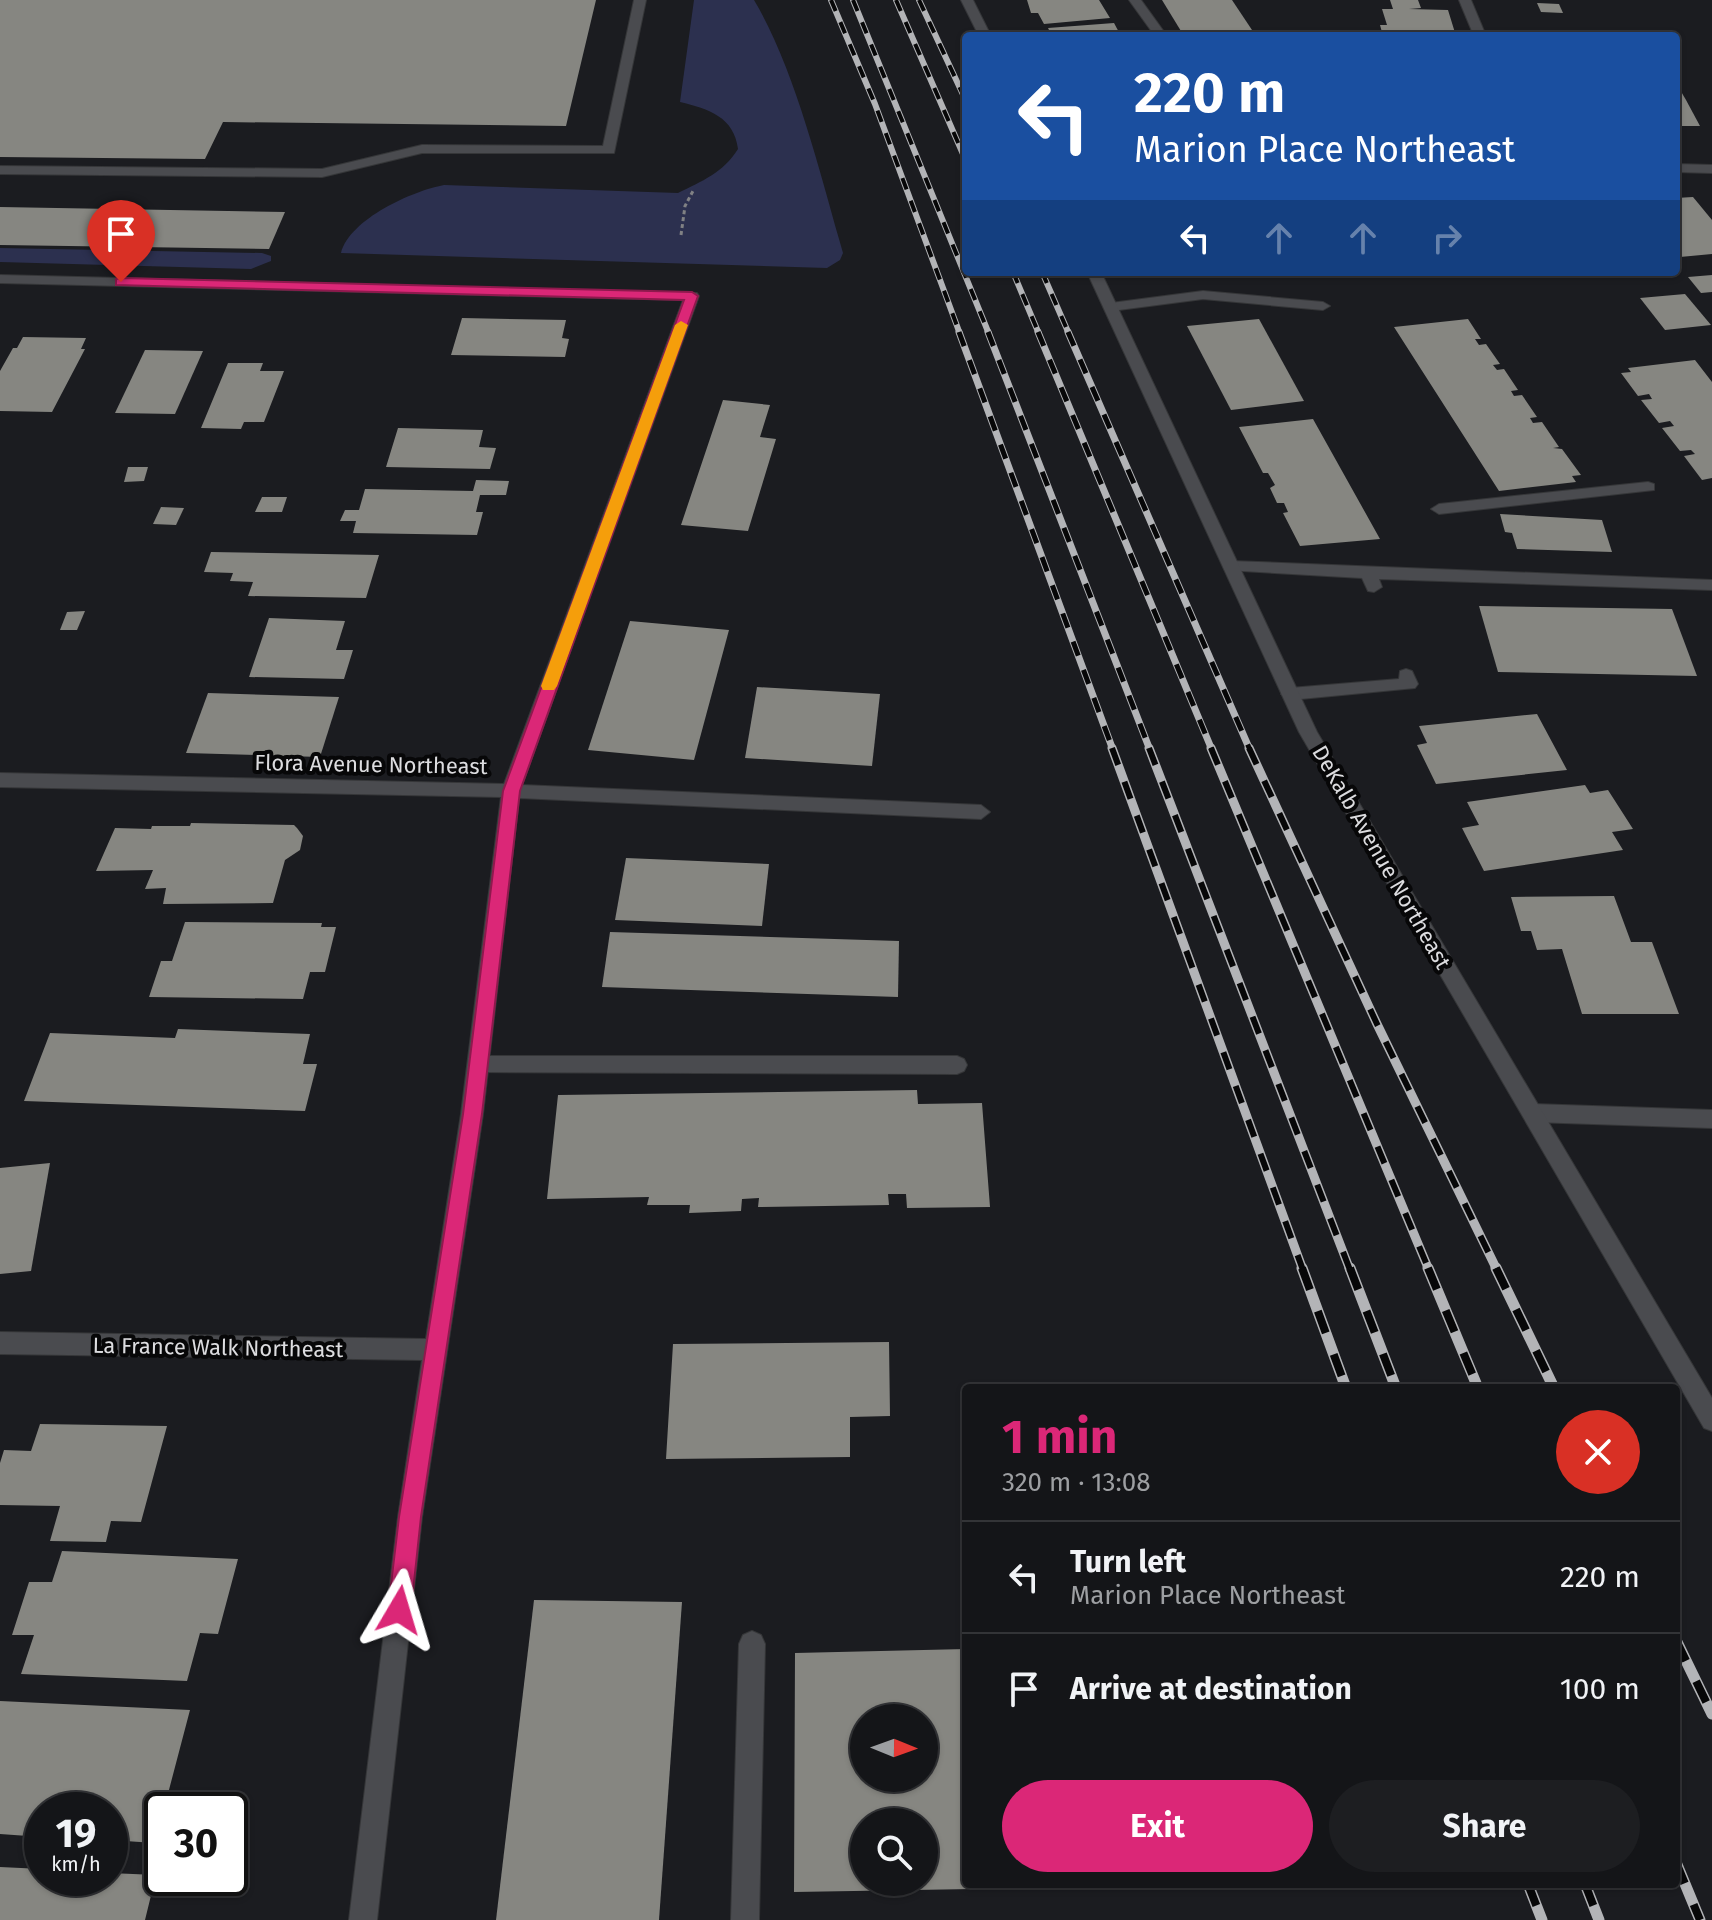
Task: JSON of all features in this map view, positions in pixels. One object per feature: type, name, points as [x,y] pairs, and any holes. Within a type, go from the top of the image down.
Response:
[{"type":"street","points":[[0,170],[322,173],[422,149],[609,150],[640,0]]},
{"type":"street","points":[[967,0],[983,32]]},
{"type":"street","points":[[1135,0],[1158,32]]},
{"type":"street","points":[[1465,0],[1478,32]]},
{"type":"street","points":[[1680,168],[1712,169]]},
{"type":"street","name":"DeKalb Avenue Northeast","points":[[1096,276],[1290,694],[1351,808],[1712,1420]]},
{"type":"street","points":[[0,279],[692,296],[511,791],[478,1064],[410,1517],[363,1920]]},
{"type":"street","points":[[1111,307],[1203,295],[1323,306]]},
{"type":"street","points":[[1439,509],[1648,487]]},
{"type":"street","points":[[1231,566],[1371,580],[1712,585]]},
{"type":"street","points":[[1290,694],[1409,684],[1406,675]]},
{"type":"street","name":"Flora Avenue Northeast","points":[[0,780],[511,791],[981,812]]},
{"type":"street","points":[[478,1064],[957,1065]]},
{"type":"street","points":[[1533,1113],[1712,1119]]},
{"type":"street","name":"La France Walk Northeast","points":[[0,1343],[436,1350]]},
{"type":"street","points":[[745,1920],[752,1644]]},
{"type":"path","points":[[681,235],[685,206],[693,191]]},
{"type":"shaded area","points":[[694,0],[754,0],[781,54],[803,116],[843,253],[840,260],[827,268],[341,253],[356,229],[384,208],[416,193],[444,185],[678,193],[719,170],[738,149],[731,129],[718,116],[680,102]]},
{"type":"shaded area","points":[[0,248],[262,253],[271,256],[271,261],[251,269],[0,262]]},
{"type":"building","points":[[0,0],[596,0],[566,126],[223,122],[205,159],[0,157]]},
{"type":"building","points":[[1027,0],[1099,0],[1110,18],[1044,24],[1038,13],[1031,13]]},
{"type":"building","points":[[1162,0],[1232,0],[1253,32],[1182,32]]},
{"type":"building","points":[[1390,0],[1418,0],[1421,8],[1409,9],[1448,10],[1455,32],[1382,32],[1380,25],[1387,25],[1382,9],[1393,9]]},
{"type":"building","points":[[1537,3],[1559,4],[1563,13],[1541,12]]},
{"type":"building","points":[[1114,23],[1119,32],[1050,32],[1048,28]]},
{"type":"building","points":[[1680,90],[1686,100],[1700,126],[1680,126]]},
{"type":"building","points":[[1693,197],[1712,220],[1712,254],[1680,257],[1680,198]]},
{"type":"building","points":[[0,207],[285,212],[269,249],[0,245]]},
{"type":"building","points":[[1712,275],[1712,292],[1701,293],[1688,277]]},
{"type":"building","points":[[1685,294],[1711,325],[1665,330],[1640,298]]},
{"type":"building","points":[[462,318],[566,320],[562,338],[569,339],[565,357],[451,355]]},
{"type":"building","points":[[1259,319],[1304,401],[1231,410],[1187,326]]},
{"type":"building","points":[[1468,319],[1481,339],[1475,339],[1479,345],[1486,344],[1500,364],[1493,365],[1497,370],[1504,369],[1518,390],[1511,391],[1514,396],[1522,395],[1537,417],[1530,418],[1533,423],[1542,422],[1559,447],[1553,448],[1562,449],[1581,475],[1572,476],[1576,482],[1499,491],[1394,327]]},
{"type":"building","points":[[23,337],[86,338],[81,349],[85,349],[52,412],[0,411],[0,371]]},
{"type":"building","points":[[145,350],[203,351],[175,414],[115,413]]},
{"type":"building","points":[[1695,360],[1712,382],[1712,478],[1702,480],[1684,456],[1695,454],[1691,450],[1680,451],[1662,428],[1674,426],[1670,421],[1659,423],[1641,400],[1652,399],[1649,394],[1638,396],[1621,373],[1631,372],[1628,368]]},
{"type":"building","points":[[228,363],[263,363],[260,371],[284,371],[264,422],[244,422],[241,429],[201,428]]},
{"type":"building","points":[[723,400],[770,405],[760,437],[776,439],[748,531],[681,525]]},
{"type":"building","points":[[1313,419],[1380,539],[1300,546],[1283,513],[1288,512],[1284,503],[1277,503],[1270,488],[1275,485],[1268,473],[1263,473],[1239,427]]},
{"type":"building","points":[[398,428],[483,430],[479,447],[496,448],[490,469],[386,467]]},
{"type":"building","points":[[128,467],[148,467],[144,481],[124,482]]},
{"type":"building","points":[[476,480],[509,481],[506,495],[480,495],[476,512],[483,512],[477,535],[353,533],[356,521],[340,521],[345,510],[359,510],[365,489],[473,491]]},
{"type":"building","points":[[262,497],[287,497],[282,512],[255,512]]},
{"type":"building","points":[[161,507],[184,508],[176,525],[153,524]]},
{"type":"building","points":[[1500,514],[1602,520],[1612,552],[1517,549],[1512,533],[1505,532]]},
{"type":"building","points":[[211,552],[379,555],[366,598],[248,596],[253,582],[230,581],[233,573],[204,572]]},
{"type":"building","points":[[1479,606],[1672,609],[1697,676],[1498,672]]},
{"type":"building","points":[[85,611],[77,630],[60,630],[67,612]]},
{"type":"building","points":[[269,618],[345,621],[336,650],[353,650],[344,679],[249,677]]},
{"type":"building","points":[[630,621],[729,630],[694,760],[588,750]]},
{"type":"building","points":[[757,687],[880,694],[872,766],[745,758]]},
{"type":"building","points":[[208,693],[339,697],[320,757],[186,753]]},
{"type":"building","points":[[1537,714],[1567,770],[1436,784],[1417,745],[1427,743],[1419,726]]},
{"type":"building","points":[[1585,785],[1590,793],[1608,790],[1633,829],[1612,832],[1623,850],[1484,871],[1462,828],[1479,825],[1467,802]]},
{"type":"building","points":[[191,823],[294,825],[303,836],[300,850],[285,860],[273,903],[163,904],[166,888],[145,889],[153,870],[96,871],[115,828],[151,829],[152,826],[190,826]]},
{"type":"building","points":[[626,858],[769,864],[762,926],[615,920]]},
{"type":"building","points":[[1614,896],[1631,942],[1652,942],[1679,1014],[1582,1014],[1562,949],[1537,950],[1531,931],[1521,931],[1511,897]]},
{"type":"building","points":[[185,922],[322,923],[321,927],[336,927],[325,972],[310,972],[303,999],[149,997],[161,961],[172,961]]},
{"type":"building","points":[[610,932],[899,941],[898,997],[602,987]]},
{"type":"building","points":[[178,1029],[310,1034],[303,1064],[317,1064],[305,1111],[24,1101],[50,1033],[175,1038]]},
{"type":"building","points":[[917,1090],[918,1104],[982,1103],[990,1207],[907,1208],[906,1194],[888,1194],[889,1205],[758,1207],[759,1198],[742,1199],[741,1211],[689,1213],[690,1205],[647,1205],[649,1197],[547,1199],[558,1095]]},
{"type":"building","points":[[50,1163],[31,1271],[0,1274],[0,1168]]},
{"type":"building","points":[[889,1342],[890,1416],[850,1417],[850,1457],[666,1459],[673,1344]]},
{"type":"building","points":[[40,1424],[167,1426],[141,1522],[111,1521],[106,1542],[50,1541],[60,1506],[0,1505],[0,1463],[4,1450],[31,1451]]},
{"type":"building","points":[[62,1551],[238,1559],[218,1634],[200,1633],[187,1681],[21,1674],[34,1635],[12,1635],[29,1582],[52,1582]]},
{"type":"building","points":[[534,1600],[682,1602],[659,1920],[496,1920]]},
{"type":"building","points":[[962,1649],[962,1888],[1029,1888],[938,1890],[938,1808],[850,1808],[850,1891],[794,1892],[795,1653]]},
{"type":"building","points":[[0,1701],[190,1710],[168,1792],[144,1792],[144,1842],[128,1841],[128,1792],[24,1792],[24,1836],[0,1834]]},
{"type":"building","points":[[0,1867],[24,1868],[24,1896],[128,1896],[128,1874],[144,1874],[144,1896],[151,1896],[145,1920],[0,1920]]},
{"type":"railway","points":[[831,0],[875,104],[960,334]]},
{"type":"railway","points":[[853,0],[962,268]]},
{"type":"railway","points":[[896,0],[962,152]]},
{"type":"railway","points":[[919,0],[962,92]]},
{"type":"railway","points":[[965,276],[989,334]]},
{"type":"railway","points":[[1015,276],[1039,334]]},
{"type":"railway","points":[[1044,276],[1069,334]]},
{"type":"railway","points":[[959,332],[1113,750]]},
{"type":"railway","points":[[988,332],[1150,750]]},
{"type":"railway","points":[[1038,332],[1212,750]]},
{"type":"railway","points":[[1068,332],[1250,750]]},
{"type":"railway","points":[[1112,748],[1303,1270]]},
{"type":"railway","points":[[1149,748],[1350,1270]]},
{"type":"railway","points":[[1211,748],[1429,1270]]},
{"type":"railway","points":[[1249,748],[1377,1024],[1497,1270]]},
{"type":"railway","points":[[1302,1268],[1345,1384]]},
{"type":"railway","points":[[1350,1268],[1394,1384]]},
{"type":"railway","points":[[1428,1268],[1476,1384]]},
{"type":"railway","points":[[1496,1268],[1552,1384]]},
{"type":"railway","points":[[1680,1648],[1712,1714]]},
{"type":"railway","points":[[1680,1872],[1700,1920]]},
{"type":"railway","points":[[1530,1888],[1542,1920]]},
{"type":"railway","points":[[1587,1888],[1599,1920]]},
{"type":"slow traffic","points":[[549,686],[681,325]]},
{"type":"route","points":[[121,282],[692,296],[511,791],[472,1114],[410,1517],[399,1610]]}]
